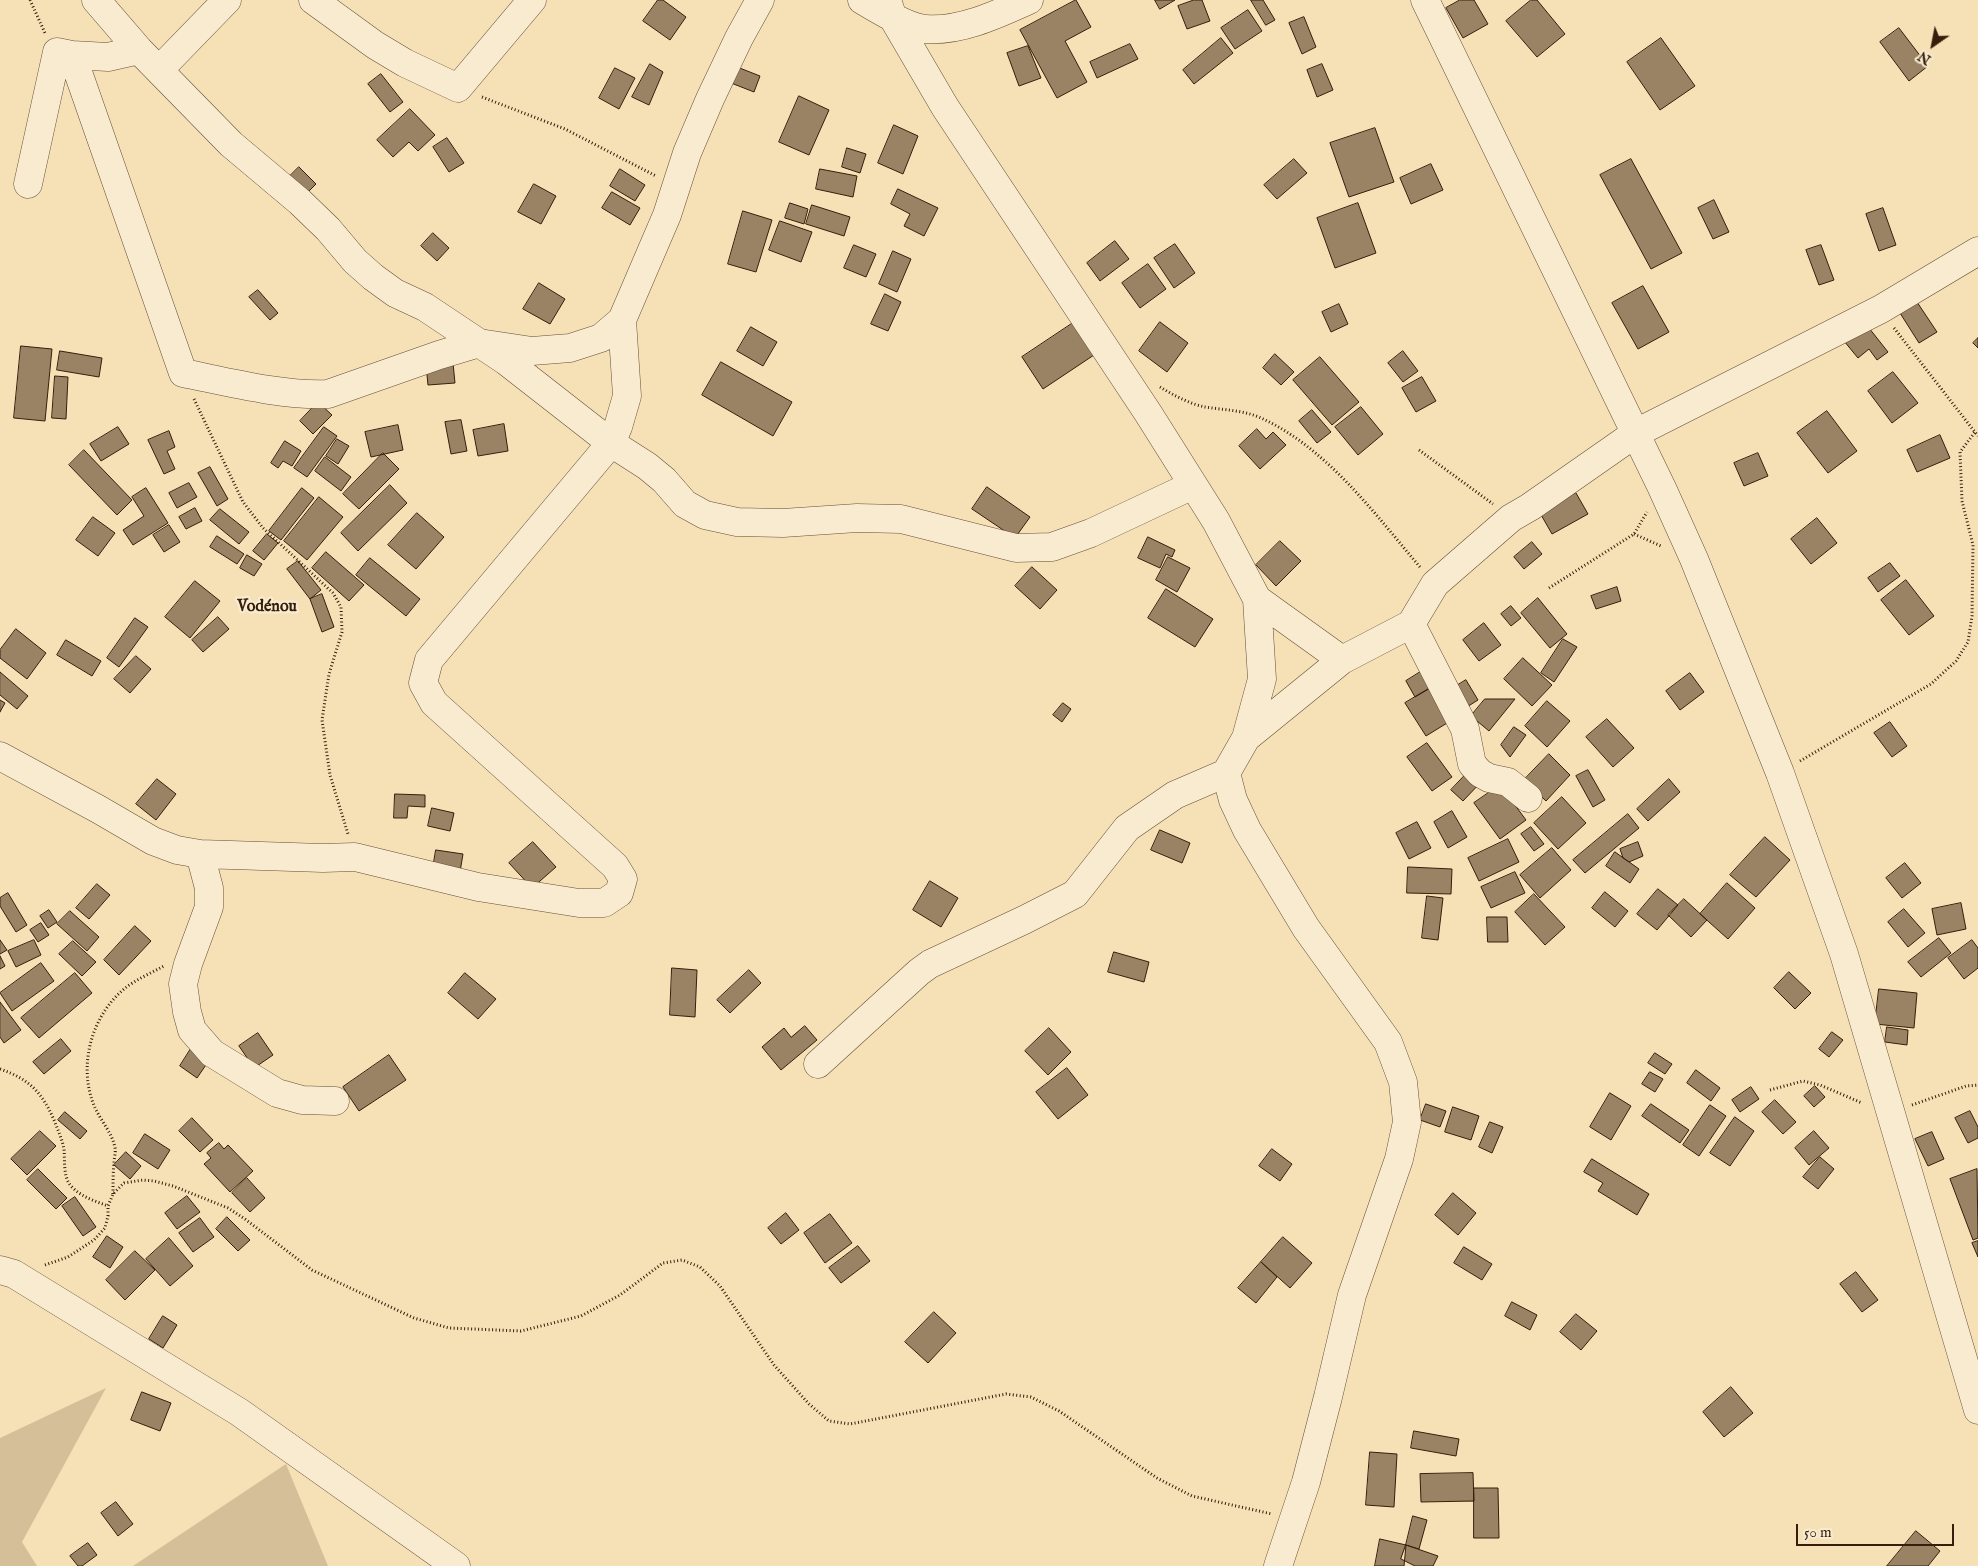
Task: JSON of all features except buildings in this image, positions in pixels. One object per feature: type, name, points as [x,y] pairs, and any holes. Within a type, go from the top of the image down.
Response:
[{"type":"street","points":[[96,0],[139,50],[231,144],[300,202],[328,229],[355,261],[373,277],[506,361],[611,443],[647,466],[664,480],[685,504],[705,515],[737,522],[765,523],[857,518],[901,519],[1016,548],[1052,547],[1091,533],[1194,485]]},
{"type":"street","points":[[159,70],[227,0]]},
{"type":"street","points":[[313,0],[374,45],[458,88],[532,0]]},
{"type":"street","points":[[64,54],[183,373],[256,387],[312,395],[328,394],[479,343],[532,351],[570,348],[601,338],[622,320],[667,215],[687,153],[710,99],[739,38],[760,0]]},
{"type":"street","points":[[862,0],[890,9],[924,29],[948,28],[972,22],[1029,0]]},
{"type":"street","points":[[1425,0],[1662,488],[1694,558],[1780,772],[1844,954],[1978,1410]]},
{"type":"street","points":[[818,1064],[930,964],[1075,894],[1127,828],[1175,795],[1226,773],[1246,738],[1262,680],[1257,599],[1216,521],[1148,413],[954,121],[890,9]]},
{"type":"street","points":[[64,54],[108,57],[139,50]]},
{"type":"street","points":[[28,184],[64,54]]},
{"type":"street","points":[[1246,738],[1342,660],[1411,624],[1435,584],[1511,518],[1530,507],[1636,433],[1881,310],[1978,251]]},
{"type":"street","points":[[0,756],[98,809],[153,842],[177,850],[200,854],[323,858],[355,857],[478,887],[578,903],[604,903],[619,892],[623,879],[615,866],[434,703],[423,683],[429,660],[611,443],[627,396],[622,320]]},
{"type":"street","points":[[1257,599],[1342,660]]},
{"type":"street","points":[[1411,624],[1464,729],[1472,764],[1480,773],[1489,778],[1508,782],[1528,798]]},
{"type":"street","points":[[1226,773],[1233,800],[1252,838],[1306,928],[1388,1042],[1402,1082],[1407,1122],[1399,1159],[1352,1295],[1328,1397],[1294,1519],[1278,1566]]},
{"type":"street","points":[[200,854],[209,888],[209,907],[188,964],[183,984],[192,1030],[212,1053],[277,1093],[302,1100],[335,1101]]},
{"type":"street","points":[[7,1272],[239,1412],[456,1566]]},
{"type":"path","points":[[30,0],[50,45],[64,54]]},
{"type":"path","points":[[458,88],[565,129],[676,186]]},
{"type":"path","points":[[1780,772],[1931,684],[1956,661],[1968,642],[1972,616],[1973,545],[1962,501],[1960,452],[1977,434],[1913,354],[1881,310]]},
{"type":"path","points":[[183,373],[243,502],[263,528],[333,593],[341,606],[342,632],[329,674],[322,720],[330,775],[355,857]]},
{"type":"path","points":[[1155,383],[1171,394],[1203,406],[1246,412],[1262,418],[1308,446],[1368,505],[1435,584]]},
{"type":"path","points":[[1419,450],[1511,518]]},
{"type":"path","points":[[1549,588],[1634,534],[1662,488]]},
{"type":"path","points":[[7,1272],[68,1258],[94,1240],[105,1228],[108,1206],[113,1194],[116,1149],[98,1116],[89,1090],[88,1059],[94,1030],[105,1008],[125,988],[194,948]]},
{"type":"path","points":[[0,1070],[26,1080],[39,1093],[48,1106],[64,1148],[66,1173],[70,1185],[80,1194],[108,1206]]},
{"type":"path","points":[[1770,1090],[1803,1081],[1890,1114],[1966,1086],[1978,1085]]},
{"type":"path","points":[[113,1194],[124,1183],[142,1180],[173,1186],[208,1199],[228,1208],[245,1219],[312,1270],[414,1318],[449,1328],[521,1331],[580,1316],[620,1295],[663,1263],[682,1260],[700,1267],[720,1286],[774,1365],[809,1404],[829,1421],[850,1424],[1006,1394],[1031,1397],[1058,1411],[1157,1478],[1192,1496],[1294,1519]]},
{"type":"shaded area","points":[[106,1388],[22,1542],[37,1566],[0,1566],[0,1438]]},
{"type":"shaded area","points":[[286,1464],[328,1566],[133,1566]]},
{"type":"district","name":"Vodénou","points":[[267,608]]}]
